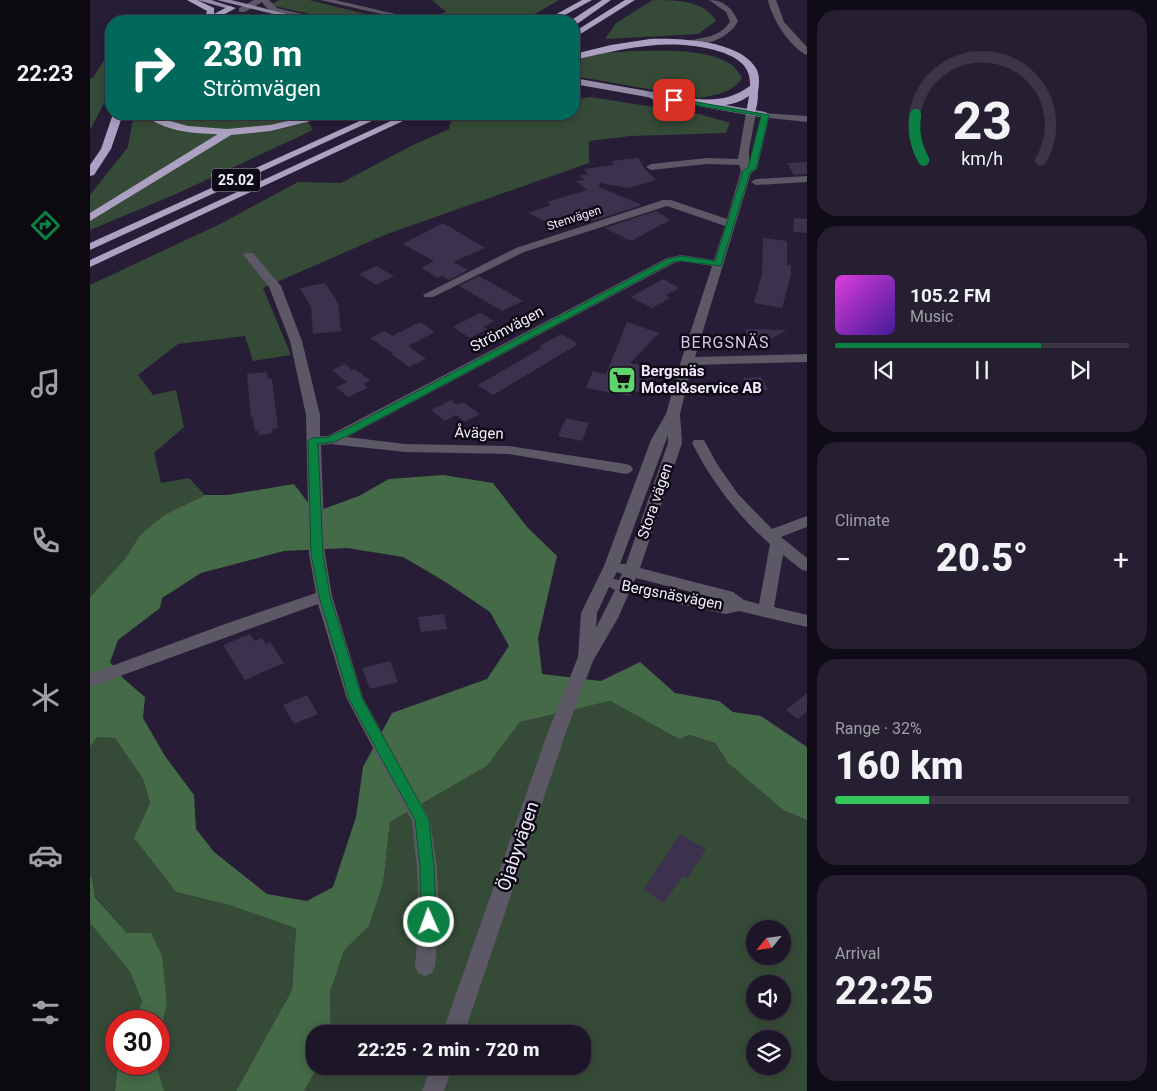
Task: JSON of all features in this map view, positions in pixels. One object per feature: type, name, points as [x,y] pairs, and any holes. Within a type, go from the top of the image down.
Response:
[{"type":"highway","points":[[191,0],[211,10],[209,15]]},
{"type":"highway","points":[[559,15],[588,0]]},
{"type":"highway","points":[[580,18],[607,0]]},
{"type":"highway","points":[[580,32],[631,0]]},
{"type":"highway","points":[[219,15],[241,6]]},
{"type":"highway","points":[[230,15],[241,6]]},
{"type":"highway","points":[[580,56],[632,44],[653,42],[689,43],[721,50],[742,59],[754,71],[755,80],[751,115]]},
{"type":"highway","points":[[654,97],[721,103],[743,97],[753,88]]},
{"type":"highway","points":[[90,173],[106,149],[116,120]]},
{"type":"highway","points":[[160,120],[186,129],[230,131],[287,124],[303,120]]},
{"type":"highway","name":"25.02","points":[[90,247],[369,120]]},
{"type":"highway","name":"25.02","points":[[90,265],[400,120]]},
{"type":"highway","points":[[90,218],[230,131]]},
{"type":"main road","points":[[201,0],[282,15]]},
{"type":"main road","points":[[221,0],[269,15]]},
{"type":"main road","points":[[580,82],[751,115]]},
{"type":"main road","points":[[580,86],[765,117]]},
{"type":"street","points":[[241,6],[260,0]]},
{"type":"street","points":[[265,0],[266,5],[271,9],[295,15]]},
{"type":"street","points":[[324,0],[394,15]]},
{"type":"street","points":[[689,43],[719,36],[732,26],[734,21],[729,11],[712,0]]},
{"type":"street","points":[[772,0],[774,13],[787,32],[807,52]]},
{"type":"street","name":"Stora vägen","points":[[604,581],[612,566],[658,440],[673,414],[687,360],[732,224],[745,167],[747,129],[751,115]]},
{"type":"street","points":[[765,117],[807,119]]},
{"type":"street","points":[[765,117],[807,123]]},
{"type":"street","name":"Stora vägen","points":[[745,167],[752,169],[765,117]]},
{"type":"street","points":[[651,167],[707,161],[745,167]]},
{"type":"street","points":[[756,182],[807,179]]},
{"type":"street","name":"Stenvägen","points":[[429,295],[520,250],[666,202],[732,224]]},
{"type":"street","points":[[249,255],[275,286],[296,341],[313,415],[317,554],[324,596],[355,699],[422,820],[427,867],[429,922],[425,966]]},
{"type":"street","name":"Strömvägen","points":[[313,441],[330,440],[671,260],[681,258],[718,264]]},
{"type":"street","points":[[687,360],[807,358]]},
{"type":"street","name":"Stora vägen","points":[[624,587],[675,443],[673,414]]},
{"type":"street","name":"Åvägen","points":[[330,440],[405,448],[509,450],[626,468]]},
{"type":"street","points":[[699,443],[725,490],[752,520],[807,566]]},
{"type":"street","points":[[774,539],[807,521]]},
{"type":"street","points":[[765,612],[774,539]]},
{"type":"street","name":"Bergsnäsvägen","points":[[612,566],[727,596],[740,606]]},
{"type":"street","name":"Bergsnäsvägen","points":[[604,581],[624,587],[726,608],[740,606],[807,620]]},
{"type":"street","name":"Öjabyvägen","points":[[585,660],[589,612],[604,581]]},
{"type":"street","name":"Öjabyvägen","points":[[456,1025],[557,732],[585,660],[610,618],[624,587]]},
{"type":"street","points":[[90,681],[231,628],[324,596]]},
{"type":"street","points":[[433,1091],[439,1075]]},
{"type":"shaded area","points":[[279,0],[309,0],[370,15],[314,15],[270,5]]},
{"type":"shaded area","points":[[432,0],[559,0],[533,15],[439,15],[446,12]]},
{"type":"shaded area","points":[[653,0],[680,1],[697,5],[711,14],[716,21],[698,34],[605,39],[616,23]]},
{"type":"shaded area","points":[[671,51],[698,53],[732,65],[742,78],[729,90],[699,98],[580,77],[580,59],[605,53]]},
{"type":"shaded area","points":[[105,59],[105,101],[90,130],[90,79],[93,78]]},
{"type":"shaded area","points":[[590,97],[699,114],[730,123],[726,133],[631,136],[589,141],[589,163],[387,234],[263,288],[291,355],[253,361],[245,336],[178,344],[138,375],[153,395],[176,390],[184,427],[154,453],[161,483],[189,478],[205,495],[164,515],[140,535],[125,559],[90,597],[90,285],[220,224],[298,182],[341,183],[411,146],[449,129],[451,120],[580,120],[580,99]]},
{"type":"shaded area","points":[[135,120],[307,120],[313,130],[176,194],[90,230],[90,195],[128,147],[132,123]]},
{"type":"shaded area","points":[[443,475],[493,483],[527,527],[557,556],[538,638],[542,674],[601,681],[640,662],[675,693],[719,701],[733,712],[761,716],[807,747],[807,820],[783,810],[728,763],[715,743],[690,735],[679,739],[610,701],[520,722],[487,766],[390,822],[383,884],[369,926],[344,950],[330,992],[331,1025],[306,1025],[306,1075],[313,1075],[304,1091],[236,1091],[292,990],[296,928],[229,905],[176,892],[134,838],[150,803],[143,779],[115,738],[97,737],[90,747],[90,597],[125,559],[140,535],[164,515],[205,495],[228,495],[294,484],[315,512],[359,496],[389,479]],"holes":[[[347,548],[403,557],[444,581],[490,612],[509,646],[487,679],[392,713],[363,767],[356,817],[333,887],[307,901],[267,894],[214,852],[196,829],[194,795],[165,756],[143,718],[145,697],[124,679],[110,662],[118,640],[160,608],[162,598],[201,573],[284,551]]]},
{"type":"shaded area","points":[[610,701],[679,739],[690,735],[715,743],[728,763],[783,810],[807,820],[807,1091],[304,1091],[313,1075],[591,1075],[591,1025],[331,1025],[330,992],[344,949],[369,926],[383,884],[390,822],[487,766],[520,722]]},
{"type":"shaded area","points":[[97,736],[115,738],[143,779],[150,803],[134,838],[176,892],[229,905],[296,927],[292,990],[236,1091],[164,1091],[159,1075],[170,1075],[170,1010],[165,1010],[167,1004],[151,933],[127,933],[95,896],[90,876],[90,747]]},
{"type":"shaded area","points":[[90,876],[95,897],[127,933],[151,933],[162,956],[167,1004],[166,1010],[138,1010],[142,1002],[130,972],[90,923]]},
{"type":"shaded area","points":[[90,923],[130,972],[142,1002],[138,1010],[105,1010],[105,1075],[117,1075],[115,1091],[90,1091]]},
{"type":"shaded area","points":[[117,1075],[159,1075],[164,1091],[115,1091]]},
{"type":"building","points":[[638,158],[645,169],[656,180],[629,188],[600,183],[599,187],[642,205],[592,221],[579,216],[553,225],[528,213],[551,205],[547,202],[587,190],[576,181],[584,180],[580,175],[588,174],[584,169],[614,165],[611,161]]},
{"type":"building","points":[[807,162],[807,174],[794,175],[787,163]]},
{"type":"building","points":[[656,211],[670,220],[631,241],[605,228]]},
{"type":"building","points":[[794,218],[807,219],[807,233],[793,232]]},
{"type":"building","points":[[443,223],[485,248],[453,262],[468,270],[449,280],[442,276],[438,278],[421,268],[434,261],[403,244]]},
{"type":"building","points":[[763,238],[787,241],[787,265],[791,265],[791,275],[782,308],[754,303],[762,274]]},
{"type":"building","points":[[376,266],[394,276],[376,285],[359,274]]},
{"type":"building","points":[[479,276],[523,301],[502,311],[459,286]]},
{"type":"building","points":[[663,279],[679,288],[666,295],[670,298],[652,308],[631,297]]},
{"type":"building","points":[[325,283],[338,303],[341,331],[313,334],[311,307],[300,288]]},
{"type":"building","points":[[480,313],[494,321],[483,327],[487,329],[470,338],[453,327]]},
{"type":"building","points":[[420,322],[435,332],[408,346],[426,359],[409,367],[391,354],[393,353],[370,338],[385,331],[392,336]]},
{"type":"building","points":[[627,322],[659,333],[630,363],[641,365],[640,370],[657,373],[650,394],[632,391],[630,396],[586,388],[593,371],[606,374]]},
{"type":"building","points":[[745,329],[787,330],[767,341],[769,346],[766,346],[766,349],[749,348]]},
{"type":"building","points":[[561,334],[578,344],[493,395],[478,385],[542,348],[539,346]]},
{"type":"building","points":[[345,364],[371,381],[363,384],[368,388],[348,397],[336,387],[347,382],[332,370]]},
{"type":"building","points":[[267,372],[268,379],[272,379],[278,428],[272,429],[273,433],[259,435],[258,431],[255,431],[253,417],[251,417],[247,374]]},
{"type":"building","points":[[761,377],[768,390],[749,391],[743,378]]},
{"type":"building","points":[[451,400],[457,405],[463,402],[480,414],[465,422],[456,415],[445,421],[431,410]]},
{"type":"building","points":[[566,418],[589,423],[582,441],[558,436]]},
{"type":"building","points":[[444,614],[447,629],[421,632],[418,617]]},
{"type":"building","points":[[250,634],[255,641],[262,638],[266,644],[270,642],[284,663],[245,680],[223,645]]},
{"type":"building","points":[[390,661],[398,682],[370,689],[362,668]]},
{"type":"building","points":[[807,693],[807,711],[798,719],[786,710]]},
{"type":"building","points":[[307,695],[318,714],[294,724],[283,705]]},
{"type":"building","points":[[680,834],[706,849],[687,879],[683,876],[664,903],[643,890]]},
{"type":"place","name":"Bergsnäs Motel&service AB","points":[[622,380]]},
{"type":"district","name":"BERGSNÄS","points":[[725,342]]},
{"type":"route","points":[[429,922],[427,867],[422,820],[355,699],[324,596],[317,554],[313,441],[330,440],[352,430],[671,260],[681,258],[718,264],[732,224],[746,171],[752,169],[765,115],[674,100]]}]
